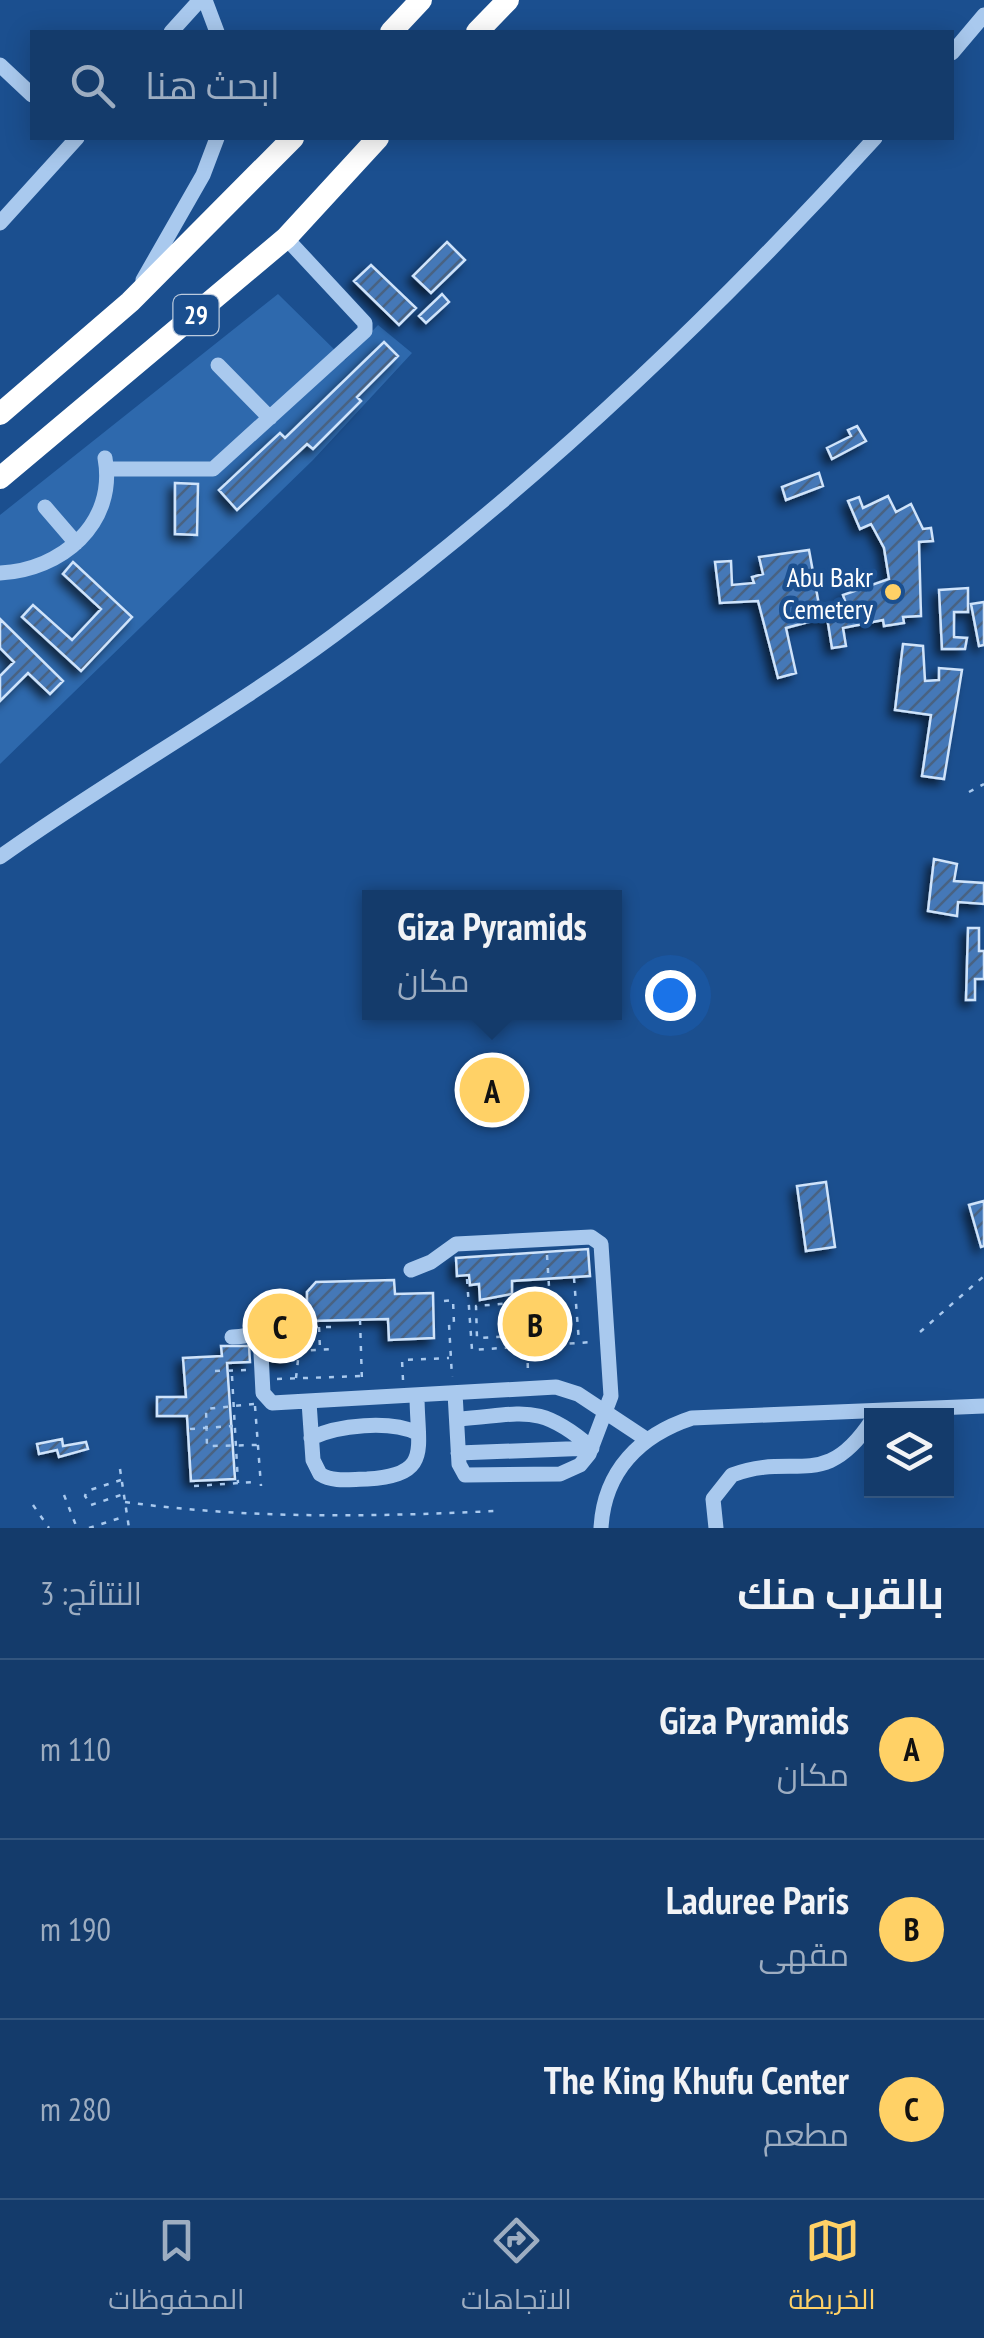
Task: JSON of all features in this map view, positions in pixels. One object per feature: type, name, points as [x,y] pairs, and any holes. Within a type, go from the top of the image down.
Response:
[{"type":"highway","points":[[393,30],[421,0]]},
{"type":"highway","points":[[480,30],[508,0]]},
{"type":"highway","name":"29","points":[[0,414],[130,302],[291,140]]},
{"type":"highway","name":"29","points":[[0,478],[286,238],[376,140]]},
{"type":"street","points":[[173,30],[202,0],[216,30]]},
{"type":"street","points":[[954,50],[984,15]]},
{"type":"street","points":[[4,75],[30,94]]},
{"type":"street","points":[[0,223],[75,140]]},
{"type":"street","points":[[130,302],[204,175],[216,140]]},
{"type":"street","points":[[0,857],[284,672],[519,488],[656,364],[873,140]]},
{"type":"street","points":[[0,573],[38,567],[76,543],[101,506],[106,463],[206,471],[224,461],[366,327],[286,238]]},
{"type":"street","points":[[218,366],[270,418]]},
{"type":"street","points":[[44,507],[76,543]]},
{"type":"street","points":[[411,1270],[431,1262],[456,1244],[590,1237],[601,1244],[611,1390],[592,1448],[580,1465],[554,1474],[469,1476],[460,1468],[454,1393]]},
{"type":"street","points":[[232,1338],[260,1333],[280,1312],[294,1306]]},
{"type":"street","points":[[260,1333],[266,1374],[263,1393],[269,1402],[564,1388],[646,1439]]},
{"type":"street","points":[[309,1402],[314,1466],[329,1480],[354,1479],[407,1472],[417,1457],[410,1396]]},
{"type":"street","points":[[954,1408],[984,1406]]},
{"type":"street","points":[[457,1419],[545,1415],[562,1422],[592,1448]]},
{"type":"street","points":[[602,1528],[607,1492],[616,1472],[646,1439],[692,1418],[864,1415]]},
{"type":"street","points":[[311,1438],[334,1430],[390,1427],[417,1433]]},
{"type":"street","points":[[716,1528],[713,1500],[726,1480],[748,1471],[828,1463],[855,1446],[864,1432]]},
{"type":"street","points":[[458,1452],[592,1448]]},
{"type":"path","points":[[970,792],[984,784]]},
{"type":"path","points":[[546,1239],[550,1300],[552,1334],[477,1338],[476,1306],[550,1300]]},
{"type":"path","points":[[920,1332],[984,1276]]},
{"type":"path","points":[[574,1278],[579,1343]]},
{"type":"path","points":[[468,1279],[472,1350],[608,1341]]},
{"type":"path","points":[[444,1301],[453,1300],[450,1358],[454,1393]]},
{"type":"path","points":[[360,1320],[363,1398]]},
{"type":"path","points":[[313,1327],[333,1326]]},
{"type":"path","points":[[319,1327],[320,1349]]},
{"type":"path","points":[[527,1336],[528,1373]]},
{"type":"path","points":[[296,1378],[297,1352],[334,1349]]},
{"type":"path","points":[[410,1396],[402,1360],[450,1358]]},
{"type":"path","points":[[215,1371],[296,1378],[362,1376]]},
{"type":"path","points":[[232,1376],[238,1483]]},
{"type":"path","points":[[258,1446],[209,1448],[208,1408],[255,1404],[262,1486]]},
{"type":"path","points":[[190,1428],[235,1426]]},
{"type":"path","points":[[120,1470],[129,1528]]},
{"type":"path","points":[[122,1480],[87,1490],[85,1496],[91,1506],[124,1494]]},
{"type":"path","points":[[194,1486],[255,1482]]},
{"type":"path","points":[[64,1495],[77,1528]]},
{"type":"path","points":[[125,1502],[271,1514],[494,1511]]},
{"type":"path","points":[[34,1505],[49,1528]]},
{"type":"path","points":[[89,1528],[127,1516]]},
{"type":"shaded area","points":[[278,294],[345,360],[378,325],[412,353],[313,460],[0,764],[0,515]]},
{"type":"building","points":[[447,242],[465,260],[431,293],[413,276]]},
{"type":"building","points":[[371,265],[416,308],[399,325],[354,281]]},
{"type":"building","points":[[442,294],[449,302],[426,323],[419,316]]},
{"type":"building","points":[[384,342],[398,356],[357,397],[361,401],[313,449],[307,444],[237,510],[219,490],[280,433],[285,438]]},
{"type":"building","points":[[857,426],[866,441],[832,459],[827,448],[851,436],[848,430]]},
{"type":"building","points":[[819,473],[823,486],[786,500],[782,487]]},
{"type":"building","points":[[175,483],[198,484],[197,535],[175,534]]},
{"type":"building","points":[[888,496],[896,512],[911,504],[923,529],[931,528],[933,541],[919,542],[921,616],[903,617],[904,623],[884,626],[883,620],[843,628],[846,646],[832,648],[827,617],[786,628],[796,673],[778,678],[758,601],[720,603],[715,562],[731,561],[732,585],[754,583],[752,577],[763,574],[759,557],[809,550],[819,605],[845,601],[843,595],[889,579],[884,548],[871,524],[860,529],[848,501],[859,497],[863,508]]},
{"type":"building","points":[[73,562],[132,617],[81,671],[22,617],[33,605],[72,640],[101,609],[63,574]]},
{"type":"building","points":[[968,588],[968,612],[954,612],[954,637],[967,638],[965,649],[942,649],[939,590]]},
{"type":"building","points":[[984,602],[984,645],[979,646],[971,604]]},
{"type":"building","points":[[0,619],[63,681],[50,694],[28,673],[0,701],[0,676],[14,662],[0,648]]},
{"type":"building","points":[[903,644],[923,646],[925,681],[939,680],[939,668],[962,670],[944,779],[922,776],[931,715],[895,710]]},
{"type":"building","points":[[934,859],[957,864],[954,881],[984,883],[984,904],[958,902],[957,916],[928,911]]},
{"type":"building","points":[[968,928],[979,928],[979,951],[984,951],[984,979],[975,979],[975,1000],[966,1000]]},
{"type":"building","points":[[826,1182],[835,1247],[806,1251],[797,1186]]},
{"type":"building","points":[[984,1201],[984,1246],[981,1247],[969,1205]]},
{"type":"building","points":[[588,1249],[590,1276],[512,1281],[512,1294],[480,1300],[479,1284],[470,1285],[469,1275],[457,1276],[456,1258]]},
{"type":"building","points":[[394,1280],[395,1294],[433,1293],[434,1338],[389,1340],[388,1319],[310,1321],[311,1344],[293,1345],[293,1360],[273,1361],[271,1336],[284,1334],[284,1324],[307,1314],[307,1292],[316,1282]]},
{"type":"building","points":[[221,1346],[249,1346],[250,1362],[227,1363],[235,1479],[191,1481],[187,1416],[157,1416],[157,1397],[186,1397],[183,1358],[222,1356]]},
{"type":"building","points":[[62,1439],[63,1446],[86,1442],[88,1449],[59,1457],[57,1450],[39,1454],[37,1444]]},
{"type":"place","name":"Abu Bakr Cemetery","points":[[893,592]]},
{"type":"place","name":"Giza Pyramids","points":[[492,1090]]},
{"type":"place","name":"Laduree Paris","points":[[535,1324]]},
{"type":"place","name":"The King Khufu Center","points":[[280,1326]]}]
